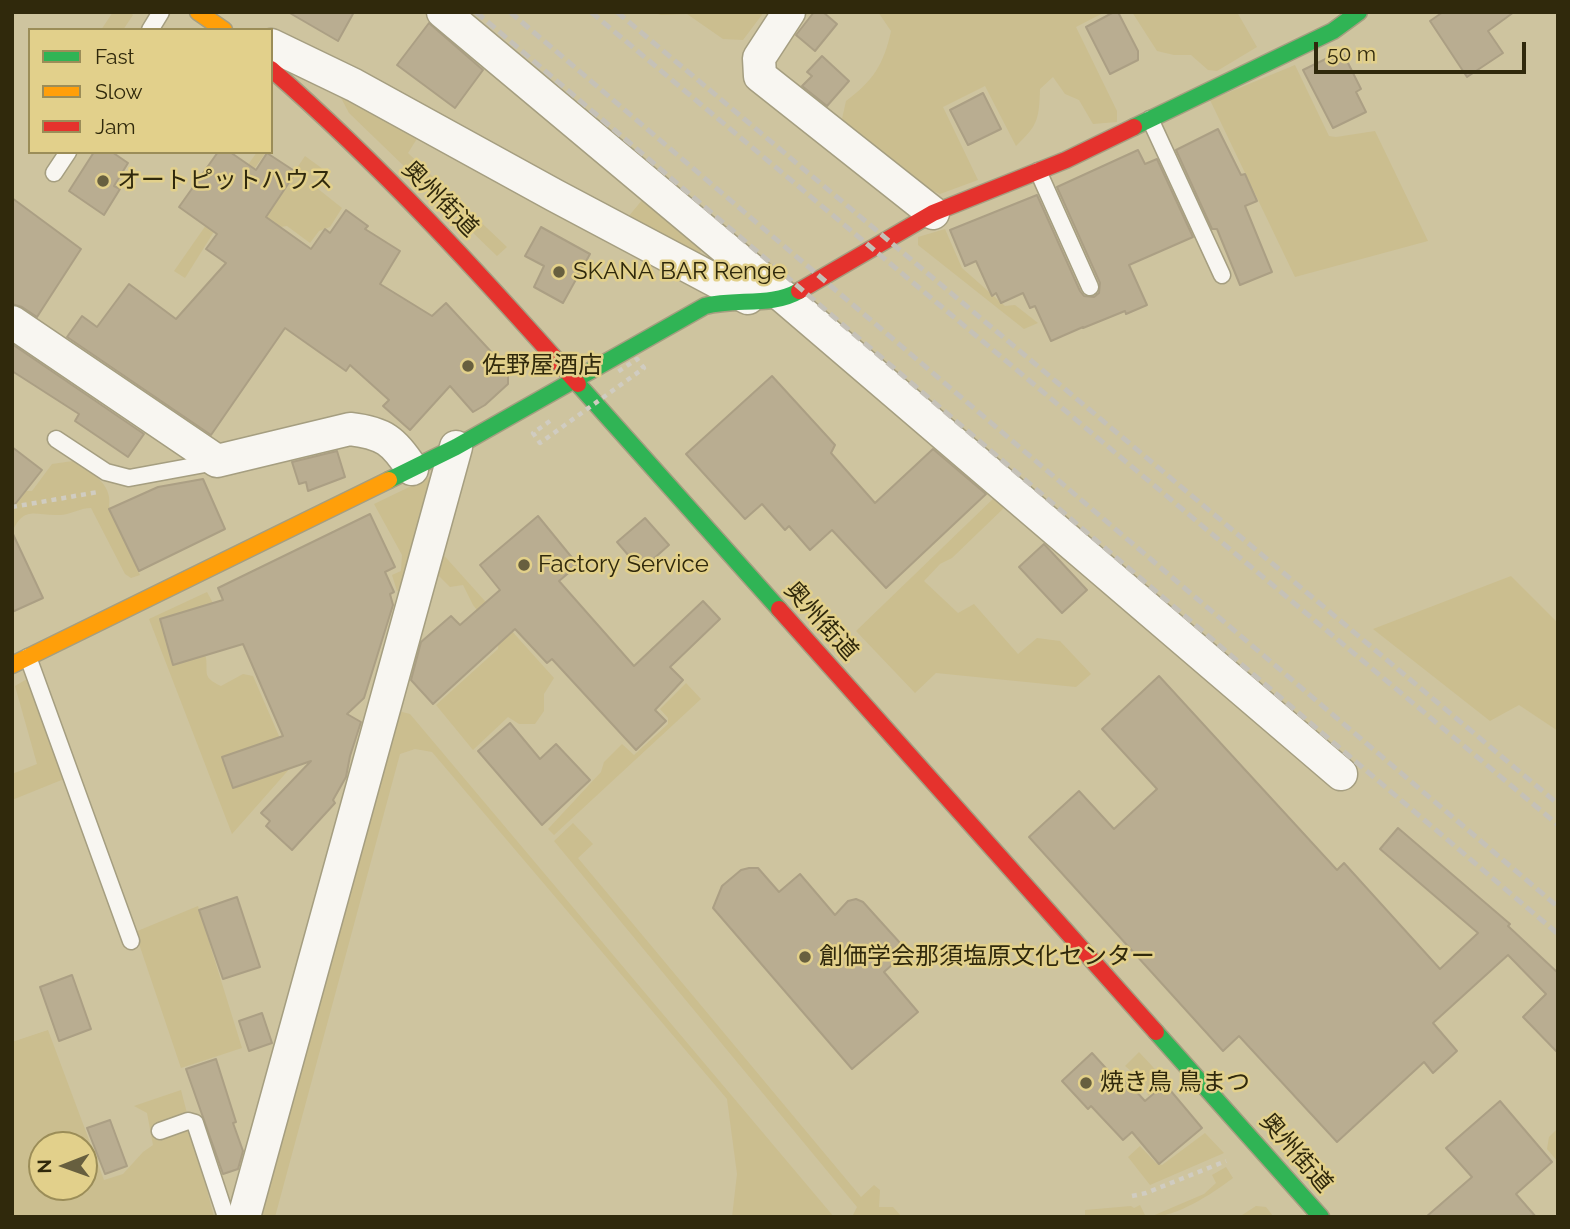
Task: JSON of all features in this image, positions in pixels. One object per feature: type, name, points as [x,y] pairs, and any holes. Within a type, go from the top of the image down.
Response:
[{"type":"main road","points":[[12,665],[456,447],[705,306],[748,298],[786,299],[933,213],[1038,171],[1150,120],[1333,31],[1359,12]]},
{"type":"main road","name":"奥州街道","points":[[273,70],[332,122],[464,256],[1321,1217]]},
{"type":"street","points":[[443,12],[786,299],[1341,774]]},
{"type":"street","points":[[789,12],[759,58],[760,76],[933,213]]},
{"type":"street","points":[[273,46],[346,81],[748,298]]},
{"type":"street","points":[[12,322],[217,461],[351,429],[368,431],[387,438],[398,446],[412,469]]},
{"type":"street","points":[[244,1217],[456,447]]},
{"type":"lane","points":[[151,28],[161,12]]},
{"type":"lane","points":[[1150,120],[1222,275]]},
{"type":"lane","points":[[54,173],[67,154]]},
{"type":"lane","points":[[1038,171],[1090,287]]},
{"type":"lane","points":[[56,439],[106,472],[129,478],[217,461]]},
{"type":"lane","points":[[29,657],[131,941]]},
{"type":"lane","points":[[160,1131],[188,1121],[195,1123],[226,1217]]},
{"type":"path","points":[[550,421],[533,433],[540,443],[644,368],[637,359],[616,373]]},
{"type":"path","points":[[12,507],[110,490],[121,486],[129,478]]},
{"type":"path","points":[[1132,1196],[1146,1193],[1261,1147]]},
{"type":"shaded area","points":[[113,12],[130,12],[133,15],[124,28],[102,28]]},
{"type":"shaded area","points":[[651,12],[764,12],[743,40],[723,39],[687,14],[661,15]]},
{"type":"shaded area","points":[[878,12],[1105,12],[1076,27],[1117,111],[1117,122],[1093,124],[1079,100],[1065,94],[1053,77],[1040,89],[1038,115],[1033,127],[1016,146],[985,86],[943,107],[978,180],[940,194],[887,162],[842,119],[846,101],[870,79],[885,53],[891,31]]},
{"type":"shaded area","points":[[1132,12],[1237,12],[1257,47],[1217,71],[1208,70],[1191,55],[1157,51]]},
{"type":"shaded area","points":[[1295,65],[1329,136],[1375,131],[1428,241],[1295,277],[1210,100]]},
{"type":"shaded area","points":[[344,94],[418,137],[408,153],[507,247],[497,256],[349,113],[340,96]]},
{"type":"shaded area","points":[[256,154],[265,154],[232,201],[259,225],[305,156],[327,172],[317,188],[342,208],[330,227],[319,231],[310,243],[287,226],[215,230],[185,278],[174,271]]},
{"type":"shaded area","points":[[648,193],[693,231],[701,251],[696,260],[628,217]]},
{"type":"shaded area","points":[[945,229],[962,268],[1005,306],[1015,305],[1038,323],[1024,329],[918,245],[918,237]]},
{"type":"shaded area","points":[[73,461],[104,484],[109,506],[140,575],[131,578],[125,574],[91,508],[63,515],[26,515],[12,532],[12,488],[17,491],[32,491],[52,464]]},
{"type":"shaded area","points":[[430,477],[436,487],[406,587],[397,591],[392,575],[401,571],[402,555],[374,504]]},
{"type":"shaded area","points":[[997,495],[1007,505],[924,581],[958,613],[974,604],[1018,654],[1037,638],[1060,641],[1091,674],[1076,687],[936,673],[915,693],[856,631]]},
{"type":"shaded area","points":[[440,551],[554,678],[544,694],[544,711],[535,724],[519,724],[508,717],[473,750],[436,705],[498,649],[499,638],[473,605],[463,585],[450,587],[435,572]]},
{"type":"shaded area","points":[[1511,576],[1558,623],[1558,731],[1519,705],[1490,721],[1373,629]]},
{"type":"shaded area","points":[[207,592],[221,618],[198,636],[205,655],[208,677],[221,686],[243,674],[253,676],[292,766],[232,834],[149,619]]},
{"type":"shaded area","points":[[27,679],[64,779],[12,800],[12,774],[37,764],[15,686]]},
{"type":"shaded area","points":[[686,683],[701,699],[554,835],[548,829],[601,772],[604,762],[622,744],[634,755],[668,724],[668,718],[660,709]]},
{"type":"shaded area","points":[[391,709],[410,714],[834,1217],[732,1217],[737,1174],[727,1099],[432,752],[415,749],[400,754],[275,1217],[252,1217]]},
{"type":"shaded area","points":[[573,823],[593,844],[578,858],[861,1197],[874,1185],[880,1190],[879,1207],[893,1207],[902,1217],[852,1217],[857,1207],[554,841]]},
{"type":"shaded area","points":[[198,906],[242,1048],[181,1068],[135,932]]},
{"type":"shaded area","points":[[48,1030],[86,1131],[28,1131],[28,1201],[98,1201],[98,1164],[104,1180],[123,1174],[153,1145],[147,1113],[134,1106],[181,1090],[214,1217],[12,1217],[12,1042]]},
{"type":"shaded area","points":[[1139,1052],[1166,1081],[1148,1096],[1144,1076],[1125,1066]]},
{"type":"shaded area","points":[[1558,1128],[1558,1162],[1547,1149],[1549,1137]]},
{"type":"shaded area","points":[[1205,1133],[1224,1153],[1150,1185],[1128,1157],[1140,1146],[1156,1163],[1162,1165]]},
{"type":"shaded area","points":[[1226,1167],[1233,1178],[1215,1191],[1183,1209],[1150,1217],[1204,1194],[1216,1183],[1212,1175]]},
{"type":"shaded area","points":[[1140,1205],[1146,1217],[1085,1217],[1085,1210],[1131,1206],[1134,1208]]},
{"type":"shaded area","points":[[1256,1206],[1266,1207],[1273,1216],[1239,1217]]},
{"type":"building","points":[[288,12],[354,12],[338,41]]},
{"type":"building","points":[[814,12],[823,12],[837,24],[815,51],[796,35]]},
{"type":"building","points":[[1118,12],[1138,51],[1138,60],[1110,74],[1086,27]]},
{"type":"building","points":[[1443,12],[1514,12],[1488,31],[1503,53],[1467,77],[1430,21]]},
{"type":"building","points":[[429,23],[483,70],[455,108],[397,65]]},
{"type":"building","points":[[1342,51],[1361,89],[1356,92],[1366,112],[1333,128],[1303,70]]},
{"type":"building","points":[[822,56],[849,81],[827,106],[802,86],[812,76],[807,72]]},
{"type":"building","points":[[983,93],[1001,129],[968,145],[950,110]]},
{"type":"building","points":[[1218,129],[1241,175],[1245,174],[1257,201],[1245,206],[1272,272],[1240,285],[1217,229],[1212,229],[1176,150]]},
{"type":"building","points":[[1138,150],[1145,164],[1157,159],[1193,237],[1129,265],[1147,305],[1126,314],[1125,311],[1051,341],[1035,306],[1030,308],[1023,293],[1001,303],[996,293],[992,296],[976,261],[965,266],[950,230],[1037,195],[1080,291],[1084,296],[1094,297],[1099,293],[1100,283],[1057,187]]},
{"type":"building","points":[[93,154],[115,154],[128,163],[114,186],[120,189],[104,215],[69,191]]},
{"type":"building","points":[[217,154],[233,154],[256,170],[269,154],[296,172],[266,217],[311,249],[325,229],[330,233],[346,210],[368,226],[365,229],[400,251],[380,284],[432,316],[446,303],[508,370],[508,384],[473,412],[450,386],[410,430],[383,406],[389,400],[350,365],[346,371],[285,328],[211,435],[67,337],[82,316],[97,327],[129,284],[176,319],[226,263],[206,249],[217,234],[179,207]]},
{"type":"building","points":[[12,198],[81,249],[37,317],[12,304]]},
{"type":"building","points":[[541,227],[590,254],[563,303],[534,287],[544,266],[525,256]]},
{"type":"building","points":[[12,344],[144,434],[128,457],[75,421],[79,414],[12,371]]},
{"type":"building","points":[[772,376],[835,445],[831,453],[875,503],[933,449],[986,494],[886,588],[832,530],[810,550],[789,526],[785,530],[762,504],[745,519],[686,454]]},
{"type":"building","points":[[12,447],[42,470],[12,508]]},
{"type":"building","points":[[337,451],[345,477],[308,491],[306,482],[299,484],[292,462]]},
{"type":"building","points":[[203,479],[225,529],[139,571],[109,509],[158,487]]},
{"type":"building","points":[[370,514],[395,567],[385,572],[394,592],[390,594],[393,605],[364,698],[347,714],[361,722],[346,777],[333,800],[335,803],[292,850],[266,826],[270,821],[261,813],[311,761],[233,788],[222,757],[283,736],[243,644],[173,665],[160,619],[223,600],[218,588]]},
{"type":"building","points":[[538,516],[578,565],[559,581],[634,666],[703,601],[720,619],[670,667],[683,680],[655,710],[666,721],[636,750],[552,659],[547,663],[515,629],[433,704],[411,680],[421,642],[451,616],[460,625],[500,590],[480,565]]},
{"type":"building","points":[[645,518],[669,545],[641,570],[617,542]]},
{"type":"building","points":[[12,532],[43,598],[12,612]]},
{"type":"building","points":[[1044,544],[1087,590],[1062,613],[1019,567]]},
{"type":"building","points":[[1159,676],[1337,870],[1344,863],[1440,969],[1478,933],[1380,849],[1398,828],[1510,924],[1508,926],[1558,973],[1558,1053],[1523,1017],[1546,994],[1508,955],[1433,1023],[1457,1051],[1433,1073],[1424,1062],[1337,1142],[1239,1036],[1223,1051],[1029,837],[1079,791],[1114,829],[1157,789],[1102,729]]},
{"type":"building","points":[[510,723],[540,759],[556,744],[590,780],[542,825],[478,751]]},
{"type":"building","points":[[758,868],[779,892],[800,874],[835,915],[848,901],[856,899],[863,902],[901,944],[904,954],[884,972],[918,1012],[852,1069],[713,908],[722,886],[741,870]]},
{"type":"building","points":[[237,897],[260,967],[223,979],[199,910]]},
{"type":"building","points":[[72,975],[91,1029],[59,1041],[40,987]]},
{"type":"building","points":[[262,1013],[272,1043],[249,1051],[239,1021]]},
{"type":"building","points":[[1092,1053],[1114,1077],[1119,1073],[1145,1101],[1165,1084],[1202,1128],[1159,1164],[1132,1132],[1123,1140],[1091,1106],[1088,1109],[1062,1081]]},
{"type":"building","points":[[216,1059],[243,1151],[238,1169],[223,1174],[186,1069]]},
{"type":"building","points":[[1500,1101],[1552,1162],[1516,1194],[1536,1217],[1426,1217],[1472,1177],[1446,1148]]},
{"type":"building","points":[[110,1120],[127,1166],[105,1174],[98,1156],[98,1131],[88,1131],[87,1128]]},
{"type":"railway","points":[[476,12],[1558,934]]},
{"type":"railway","points":[[510,12],[1558,907]]},
{"type":"railway","points":[[591,12],[1558,825]]},
{"type":"railway","points":[[617,12],[1558,804]]},
{"type":"traffic: fast","points":[[1134,127],[1333,31],[1359,12]]},
{"type":"traffic: fast","points":[[389,480],[456,447],[705,306],[766,301],[799,291]]},
{"type":"traffic: fast","points":[[578,384],[779,609]]},
{"type":"traffic: fast","points":[[1156,1032],[1321,1217]]},
{"type":"traffic: slow","points":[[198,12],[221,28]]},
{"type":"traffic: slow","points":[[12,665],[389,480]]},
{"type":"traffic: jam","points":[[273,71],[391,182],[578,384]]},
{"type":"traffic: jam","points":[[799,291],[933,213],[1066,160],[1134,127]]},
{"type":"traffic: jam","points":[[779,609],[1156,1032]]},
{"type":"place","name":"オートピットハウス","points":[[103,181]]},
{"type":"place","name":"SKANA BAR Renge","points":[[559,272]]},
{"type":"place","name":"佐野屋酒店","points":[[468,366]]},
{"type":"place","name":"Factory Service","points":[[524,565]]},
{"type":"place","name":"創価学会那須塩原文化センター","points":[[805,957]]},
{"type":"place","name":"焼き鳥 鳥まつ","points":[[1086,1083]]}]
